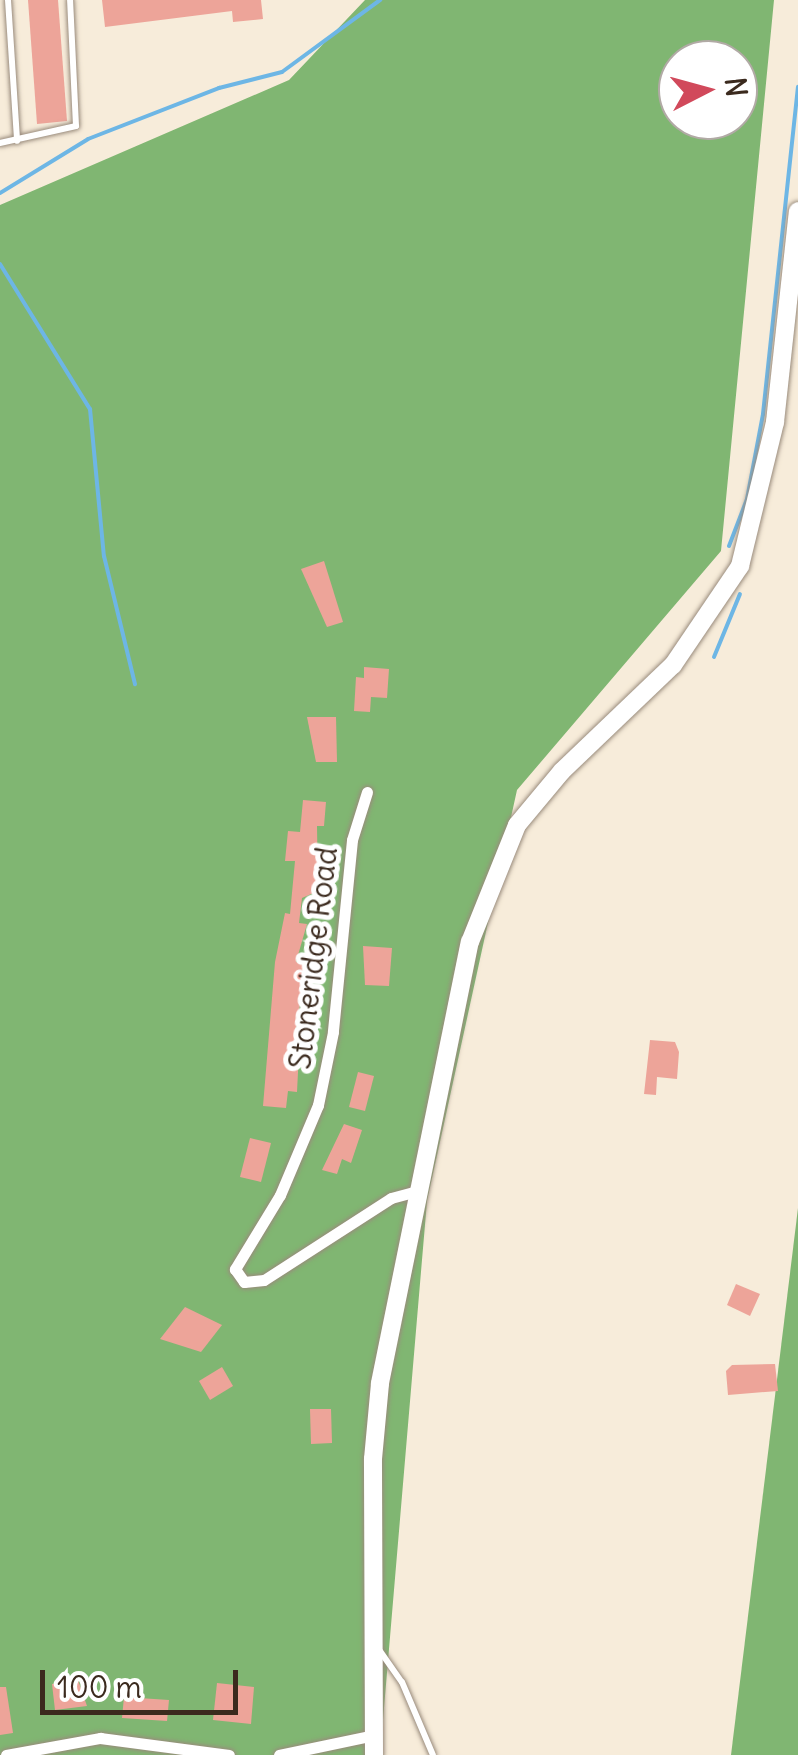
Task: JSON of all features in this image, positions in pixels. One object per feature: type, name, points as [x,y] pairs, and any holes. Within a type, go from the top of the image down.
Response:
[{"type":"main road","points":[[374,1755],[373,1459],[380,1383],[470,942],[517,825],[562,771],[673,666],[740,566],[776,422],[798,211]]},
{"type":"street","name":"Stoneridge Road","points":[[367,792],[352,840],[327,1070],[295,1164],[241,1250],[235,1269],[250,1282],[264,1280],[391,1198],[417,1190]]},
{"type":"street","points":[[279,1755],[324,1750],[374,1735]]},
{"type":"street","points":[[6,1755],[100,1738],[230,1755]]},
{"type":"lane","points":[[8,0],[17,141]]},
{"type":"lane","points":[[0,143],[76,126],[70,0]]},
{"type":"lane","points":[[376,1646],[402,1682],[433,1755]]},
{"type":"green space","points":[[365,0],[774,0],[721,551],[517,790],[427,1201],[380,1755],[0,1755],[0,205],[289,80]]},
{"type":"green space","points":[[798,1208],[798,1755],[731,1755]]},
{"type":"building","points":[[28,0],[58,0],[67,121],[37,124]]},
{"type":"building","points":[[102,0],[261,0],[263,19],[233,22],[232,11],[105,27]]},
{"type":"building","points":[[324,561],[343,622],[327,627],[301,569]]},
{"type":"building","points":[[364,667],[389,669],[387,698],[371,697],[370,712],[354,711],[356,677],[364,678]]},
{"type":"building","points":[[307,717],[336,717],[337,762],[316,762]]},
{"type":"building","points":[[303,800],[326,802],[324,826],[317,826],[318,891],[302,898],[299,923],[307,924],[296,962],[306,963],[293,1051],[299,1052],[297,1092],[288,1091],[286,1108],[263,1106],[275,962],[285,913],[290,914],[295,861],[285,861],[288,831],[300,832]]},
{"type":"building","points":[[363,946],[392,948],[389,986],[365,985]]},
{"type":"building","points":[[650,1040],[675,1042],[679,1052],[677,1079],[657,1077],[656,1095],[644,1094]]},
{"type":"building","points":[[358,1072],[374,1076],[365,1111],[349,1107]]},
{"type":"building","points":[[344,1124],[362,1130],[351,1163],[342,1159],[337,1174],[322,1170]]},
{"type":"building","points":[[250,1138],[271,1143],[261,1182],[240,1177]]},
{"type":"building","points":[[736,1284],[760,1294],[750,1316],[727,1305]]},
{"type":"building","points":[[185,1307],[222,1325],[201,1352],[160,1339]]},
{"type":"building","points":[[775,1364],[778,1391],[728,1395],[726,1371],[732,1365]]},
{"type":"building","points":[[222,1367],[233,1386],[210,1400],[199,1381]]},
{"type":"building","points":[[310,1409],[331,1409],[332,1443],[311,1444]]},
{"type":"building","points":[[78,1680],[87,1706],[55,1710],[52,1684]]},
{"type":"building","points":[[217,1683],[254,1687],[251,1724],[213,1720]]},
{"type":"building","points":[[0,1687],[6,1687],[13,1733],[0,1735]]},
{"type":"building","points":[[124,1697],[169,1700],[167,1721],[122,1718]]},
{"type":"waterway","points":[[0,193],[88,139],[219,88],[282,72],[380,0]]},
{"type":"waterway","points":[[729,546],[747,499],[763,414],[798,87]]},
{"type":"waterway","points":[[0,264],[90,409],[104,556],[135,684]]},
{"type":"waterway","points":[[714,657],[740,594]]}]
